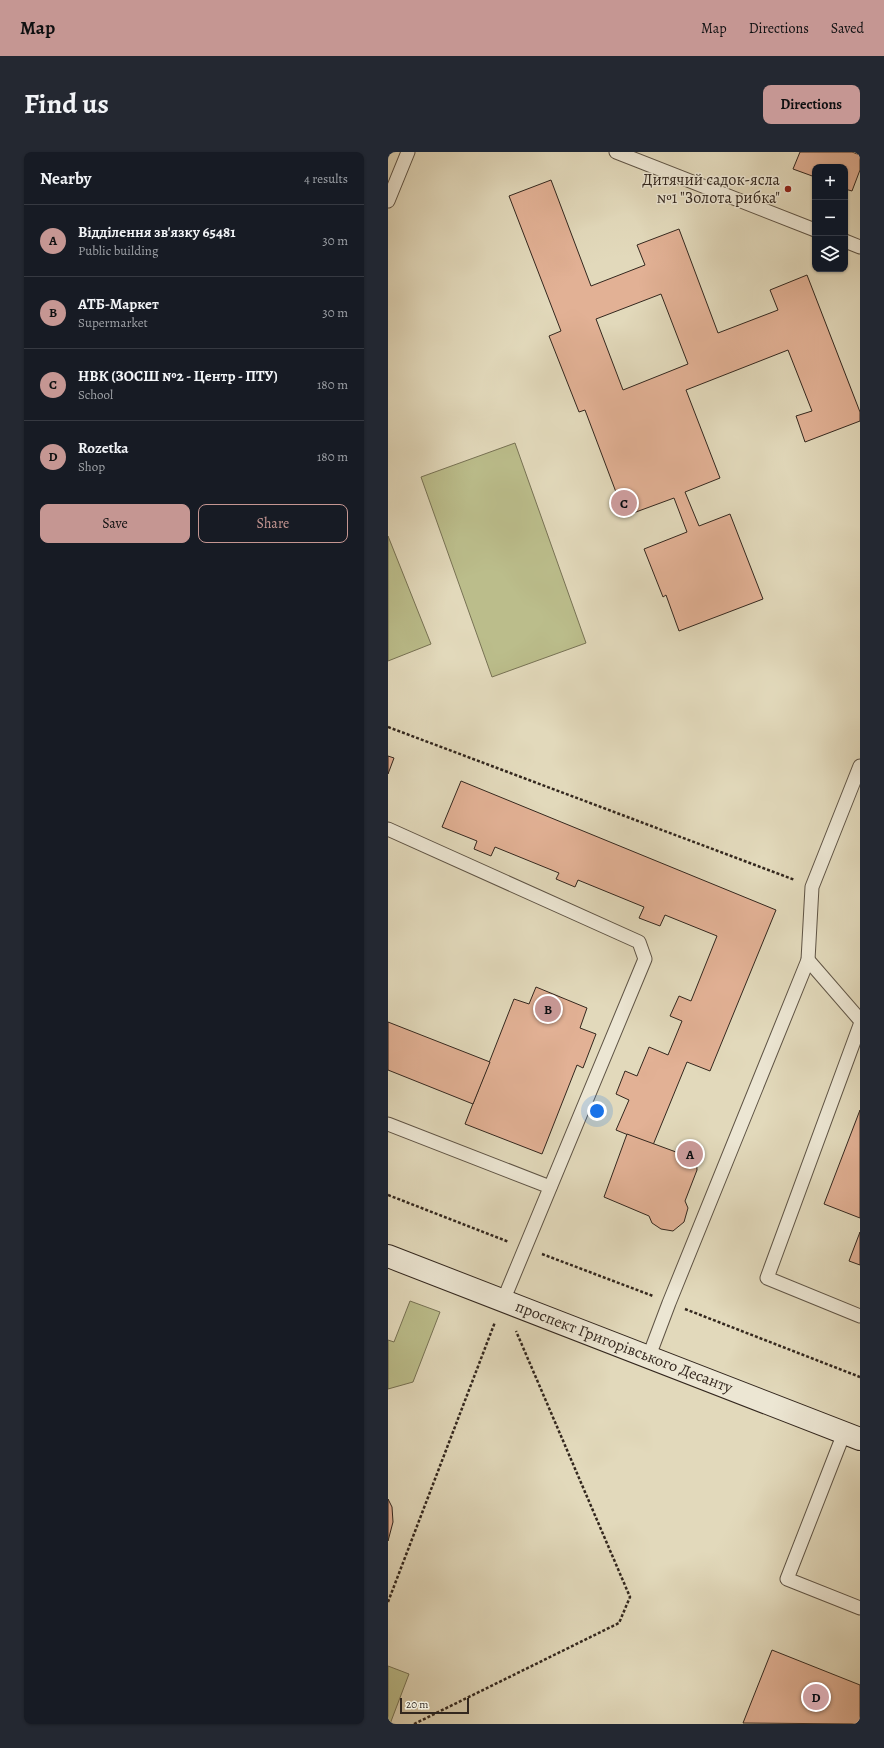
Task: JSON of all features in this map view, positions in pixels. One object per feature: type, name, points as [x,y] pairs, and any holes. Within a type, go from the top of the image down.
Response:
[{"type":"street","name":"проспект Григорівського Десанту","points":[[388,1256],[852,1436]]},
{"type":"lane","points":[[388,201],[408,152]]},
{"type":"lane","points":[[616,152],[812,229]]},
{"type":"lane","points":[[848,242],[860,247]]},
{"type":"lane","points":[[649,1356],[808,960],[812,887],[860,766]]},
{"type":"lane","points":[[388,829],[639,942],[645,959],[503,1301]]},
{"type":"lane","points":[[808,960],[860,1020]]},
{"type":"lane","points":[[860,1025],[767,1278],[860,1316]]},
{"type":"lane","points":[[388,1124],[550,1187]]},
{"type":"lane","points":[[852,1436],[787,1579],[860,1608]]},
{"type":"path","points":[[388,726],[812,887]]},
{"type":"path","points":[[388,1195],[860,1377]]},
{"type":"path","points":[[388,1602],[503,1301]]},
{"type":"path","points":[[414,1724],[619,1623],[630,1597],[503,1301]]},
{"type":"green space","points":[[515,443],[586,643],[492,677],[421,477]]},
{"type":"green space","points":[[388,536],[431,644],[388,661]]},
{"type":"green space","points":[[410,1301],[440,1312],[413,1382],[388,1389],[388,1340],[394,1342]]},
{"type":"green space","points":[[388,1666],[409,1674],[390,1724],[388,1724]]},
{"type":"building","points":[[800,152],[852,152],[860,155],[860,170],[852,191],[848,190],[848,164],[812,164],[812,176],[793,169]]},
{"type":"building","points":[[551,180],[591,286],[645,265],[637,245],[679,229],[718,333],[778,310],[770,290],[807,275],[860,412],[860,421],[805,442],[796,416],[812,411],[788,350],[686,390],[720,478],[685,492],[699,526],[730,514],[763,599],[679,631],[666,595],[663,597],[644,549],[687,532],[674,498],[625,516],[585,410],[579,412],[549,336],[561,331],[509,196]],"holes":[[[661,294],[688,364],[623,390],[596,319]]]},
{"type":"building","points":[[388,756],[394,758],[388,774]]},
{"type":"building","points":[[461,781],[776,910],[710,1071],[687,1062],[653,1145],[616,1130],[629,1100],[616,1094],[625,1071],[637,1076],[649,1047],[668,1055],[682,1021],[670,1016],[679,996],[691,1001],[717,936],[665,915],[660,926],[639,918],[644,907],[578,880],[575,887],[556,879],[559,873],[495,847],[491,856],[474,849],[477,841],[442,827]]},
{"type":"building","points":[[536,987],[587,1008],[580,1028],[596,1034],[583,1068],[577,1065],[542,1154],[465,1124],[514,999],[529,1004]]},
{"type":"building","points":[[388,1022],[490,1062],[473,1104],[388,1070]]},
{"type":"building","points":[[860,1110],[860,1218],[824,1204]]},
{"type":"building","points":[[627,1134],[676,1152],[685,1151],[696,1156],[697,1170],[685,1201],[688,1208],[684,1222],[673,1231],[661,1229],[652,1223],[649,1216],[604,1197]]},
{"type":"building","points":[[860,1232],[860,1265],[849,1261]]},
{"type":"building","points":[[388,1499],[392,1507],[393,1522],[388,1541]]},
{"type":"building","points":[[772,1650],[860,1685],[860,1724],[743,1723]]},
{"type":"place","name":"Дитячий садок-ясла №1 \"Золота рибка\"","points":[[788,189]]},
{"type":"place","name":"НВК (ЗОСШ №2 - Центр - ПТУ)","points":[[624,503]]},
{"type":"place","name":"АТБ-Маркет","points":[[548,1009]]},
{"type":"place","name":"Відділення зв'язку 65481","points":[[690,1154]]},
{"type":"place","name":"Rozetka","points":[[816,1697]]}]
